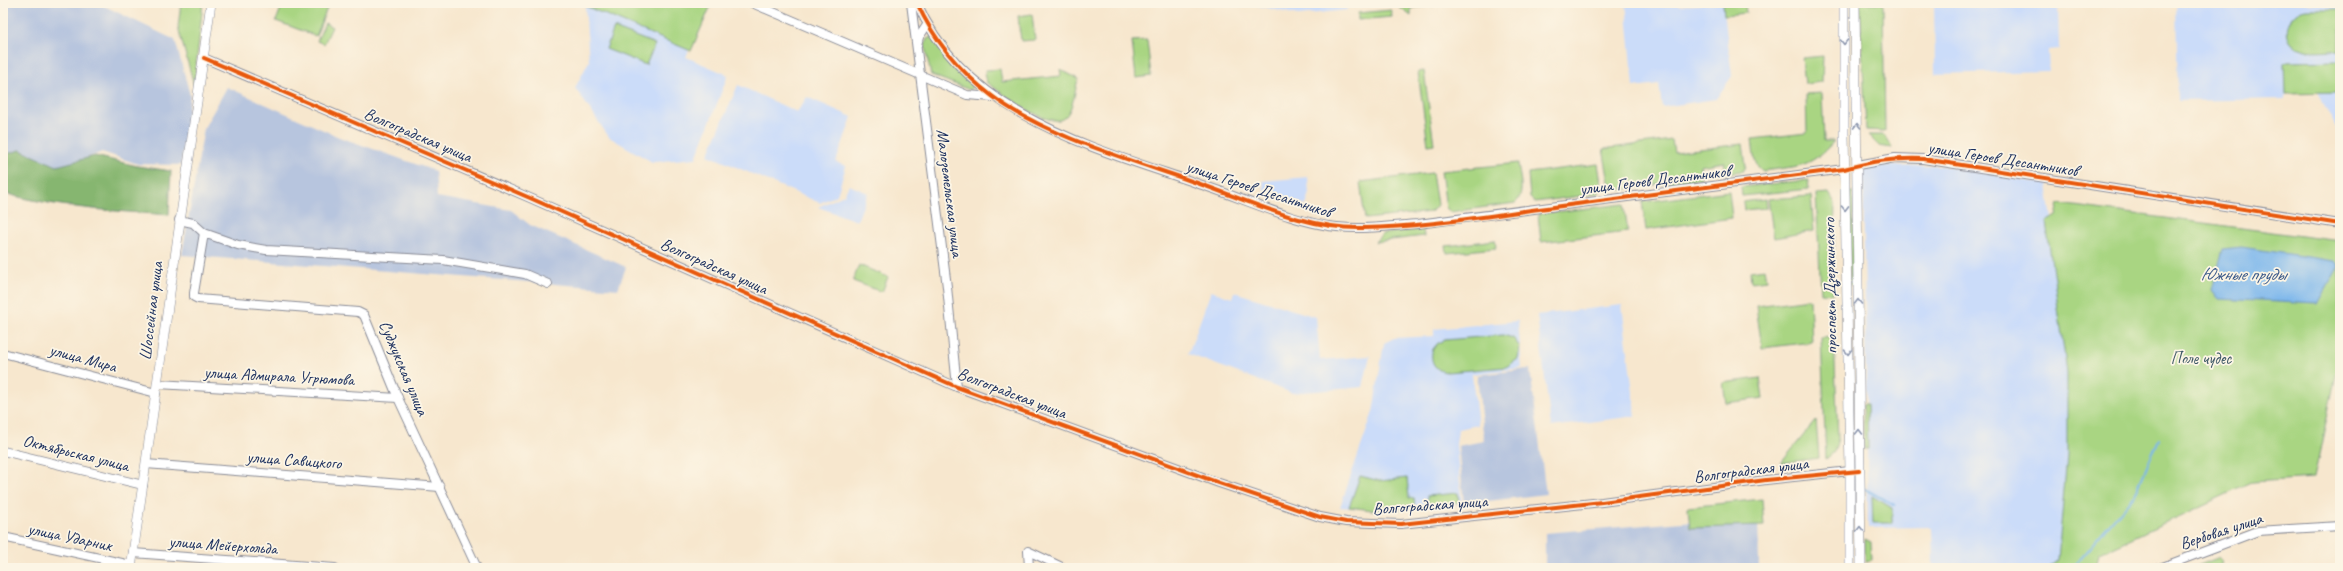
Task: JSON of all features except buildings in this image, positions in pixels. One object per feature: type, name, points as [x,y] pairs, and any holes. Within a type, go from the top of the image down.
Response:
[{"type":"street","name":"Шоссейная улица","points":[[131,567],[157,388],[179,220],[211,3]]},
{"type":"street","name":"улица Героев Десантников","points":[[752,3],[967,95],[993,97],[1049,129],[1066,136],[1310,222],[1336,227],[1364,228],[1418,224],[1844,169],[1895,158],[1923,159],[2340,224]]},
{"type":"street","name":"Малоземельская улица","points":[[911,3],[916,54],[947,287],[957,386]]},
{"type":"street","points":[[917,3],[927,25],[956,64],[993,97]]},
{"type":"street","name":"проспект Дзержинского","points":[[1844,3],[1844,169],[1855,471],[1861,568]]},
{"type":"street","name":"проспект Дзержинского","points":[[1850,568],[1855,471],[1858,165],[1854,3]]},
{"type":"street","points":[[916,54],[919,37],[927,25]]},
{"type":"street","name":"Волгоградская улица","points":[[204,58],[530,198],[957,386],[1219,483],[1320,517],[1346,522],[1401,524],[1855,471]]},
{"type":"street","points":[[179,220],[193,223],[204,233],[238,245],[266,250],[443,260],[530,275],[548,284]]},
{"type":"street","name":"Суджукская улица","points":[[204,233],[194,297],[361,313],[366,318],[398,398],[477,568]]},
{"type":"street","name":"улица Мира","points":[[3,353],[157,388]]},
{"type":"street","name":"улица Адмирала Угрюмова","points":[[157,388],[398,398]]},
{"type":"street","name":"Октябрьская улица","points":[[3,451],[143,485]]},
{"type":"street","name":"улица Савицкого","points":[[146,464],[440,487]]},
{"type":"street","name":"Вербовая улица","points":[[2160,568],[2258,531],[2340,526]]},
{"type":"street","name":"улица Ударник","points":[[3,537],[131,567]]},
{"type":"street","points":[[1030,568],[1028,552],[1064,568]]},
{"type":"street","name":"улица Мейерхольда","points":[[133,553],[335,568]]},
{"type":"shaded area","points":[[3,3],[98,3],[175,40],[190,95],[181,165],[138,164],[102,152],[60,168],[3,155]]},
{"type":"shaded area","points":[[1246,3],[1347,3],[1347,10],[1298,15]]},
{"type":"shaded area","points":[[1626,3],[1677,3],[1678,6],[1723,3],[1732,76],[1716,99],[1662,107],[1659,84],[1634,87]]},
{"type":"shaded area","points":[[1934,3],[2058,3],[2059,49],[2048,50],[2049,71],[1935,74]]},
{"type":"shaded area","points":[[2176,3],[2340,3],[2340,61],[2284,62],[2285,99],[2178,101]]},
{"type":"shaded area","points":[[585,6],[689,50],[686,57],[728,75],[696,158],[652,162],[609,137],[575,88],[589,61]]},
{"type":"shaded area","points":[[738,85],[797,112],[807,97],[852,117],[836,162],[846,166],[837,195],[820,203],[708,155]]},
{"type":"shaded area","points":[[227,87],[339,137],[435,171],[437,197],[511,210],[530,225],[626,267],[618,289],[182,255],[204,128]]},
{"type":"shaded area","points":[[2318,93],[2340,93],[2340,135]]},
{"type":"shaded area","points":[[1937,165],[2047,184],[2073,369],[2063,568],[1933,568],[1932,527],[1868,528],[1863,166]]},
{"type":"shaded area","points":[[1308,177],[1309,196],[1306,205],[1264,191],[1263,181]]},
{"type":"shaded area","points":[[849,185],[868,193],[857,221],[818,207],[844,195]]},
{"type":"shaded area","points":[[1211,291],[1232,298],[1234,292],[1316,317],[1320,360],[1370,356],[1363,387],[1292,393],[1188,354]]},
{"type":"shaded area","points":[[1622,305],[1636,416],[1551,427],[1537,315]]},
{"type":"shaded area","points":[[1518,321],[1522,368],[1472,374],[1478,425],[1458,429],[1456,444],[1462,504],[1389,511],[1340,507],[1373,412],[1384,343],[1394,338],[1434,336],[1434,329]]},
{"type":"shaded area","points":[[1530,369],[1546,494],[1464,504],[1458,446],[1484,441],[1477,375]]},
{"type":"shaded area","points":[[1758,516],[1759,568],[1545,568],[1545,533]]},
{"type":"green space","points":[[181,3],[203,3],[194,85],[178,27]]},
{"type":"green space","points":[[283,3],[329,3],[316,36],[276,21]]},
{"type":"green space","points":[[584,3],[712,3],[691,51],[585,6]]},
{"type":"green space","points":[[1437,3],[1434,6],[1411,8],[1411,16],[1395,4]]},
{"type":"green space","points":[[1723,3],[1745,3],[1746,13],[1724,15]]},
{"type":"green space","points":[[1860,3],[1883,3],[1885,131],[1866,130]]},
{"type":"green space","points":[[2306,9],[2340,9],[2340,50],[2320,52],[2304,51],[2293,45],[2287,34],[2290,21],[2299,11]]},
{"type":"green space","points":[[1391,10],[1392,17],[1358,20],[1358,13]]},
{"type":"green space","points":[[1032,14],[1035,40],[1021,41],[1018,16]]},
{"type":"green space","points":[[325,23],[332,27],[324,44],[317,41]]},
{"type":"green space","points":[[614,28],[655,44],[646,65],[606,49]]},
{"type":"green space","points":[[932,36],[947,58],[973,85],[970,90],[931,75],[925,47],[926,40]]},
{"type":"green space","points":[[1147,40],[1151,76],[1136,78],[1132,41]]},
{"type":"green space","points":[[1823,56],[1822,82],[1805,84],[1802,58]]},
{"type":"green space","points":[[2340,61],[2340,93],[2285,94],[2284,62]]},
{"type":"green space","points":[[1000,69],[1002,82],[1061,76],[1060,69],[1078,79],[1072,105],[1068,114],[1058,120],[1049,119],[1026,109],[1015,102],[987,83],[984,75],[986,70]]},
{"type":"green space","points":[[1424,71],[1434,144],[1428,145],[1418,72]]},
{"type":"green space","points":[[1822,93],[1824,141],[1834,141],[1818,157],[1802,165],[1763,171],[1759,168],[1753,153],[1752,139],[1807,133],[1806,94]]},
{"type":"green space","points":[[1868,135],[1884,135],[1892,148],[1879,146]]},
{"type":"green space","points":[[1672,140],[1674,152],[1743,144],[1746,167],[1743,171],[1726,173],[1724,162],[1700,166],[1701,178],[1620,190],[1609,182],[1603,149]]},
{"type":"green space","points":[[20,150],[57,166],[95,156],[137,166],[171,171],[169,215],[64,205],[3,193],[3,155]]},
{"type":"green space","points":[[1518,163],[1521,190],[1515,203],[1451,212],[1446,208],[1441,171]]},
{"type":"green space","points":[[1598,164],[1601,183],[1599,193],[1535,202],[1530,198],[1528,173]]},
{"type":"green space","points":[[1432,173],[1437,205],[1431,212],[1365,219],[1360,182]]},
{"type":"green space","points":[[1808,180],[1809,189],[1742,196],[1741,187]]},
{"type":"green space","points":[[1729,191],[1732,218],[1646,230],[1642,202]]},
{"type":"green space","points":[[1849,192],[1853,192],[1855,285],[1850,285]]},
{"type":"green space","points":[[1829,193],[1835,203],[1833,294],[1821,293],[1816,194]]},
{"type":"green space","points":[[1811,196],[1814,231],[1774,238],[1768,199]]},
{"type":"green space","points":[[1765,199],[1766,208],[1744,210],[1743,202]]},
{"type":"green space","points":[[1624,204],[1628,232],[1541,242],[1538,214]]},
{"type":"green space","name":"Поле чудес","points":[[2059,204],[2340,241],[2340,356],[2314,478],[2253,482],[2099,553],[2096,568],[2048,568],[2058,560],[2067,455],[2067,372],[2046,222],[2056,216]]},
{"type":"green space","points":[[1423,229],[1424,236],[1375,242],[1382,234]]},
{"type":"green space","points":[[1495,240],[1496,248],[1447,253],[1446,246]]},
{"type":"green space","points":[[859,265],[888,277],[882,292],[853,281]]},
{"type":"green space","points":[[1765,269],[1767,280],[1751,282],[1750,271]]},
{"type":"green space","points":[[1810,299],[1812,342],[1762,348],[1756,306]]},
{"type":"green space","points":[[1503,335],[1513,338],[1520,347],[1518,359],[1506,367],[1447,372],[1439,370],[1434,365],[1432,353],[1433,349],[1438,343],[1445,340]]},
{"type":"green space","points":[[1834,337],[1838,439],[1834,452],[1826,459],[1821,338]]},
{"type":"green space","points":[[1760,378],[1763,398],[1726,403],[1723,383]]},
{"type":"green space","points":[[1863,404],[1867,404],[1868,449],[1864,449]]},
{"type":"green space","points":[[1816,420],[1819,458],[1781,463]]},
{"type":"green space","points":[[1360,476],[1380,481],[1407,478],[1409,498],[1414,498],[1415,508],[1372,510],[1349,507]]},
{"type":"green space","points":[[1458,493],[1459,503],[1428,506],[1427,496]]},
{"type":"green space","points":[[1872,496],[1892,508],[1892,523],[1873,523]]},
{"type":"green space","points":[[1762,499],[1764,526],[1690,528],[1688,507]]},
{"type":"green space","points":[[1865,539],[1871,542],[1872,560],[1865,561]]},
{"type":"green space","points":[[2220,557],[2222,563],[2208,568],[2192,568]]},
{"type":"water","name":"Южные пруды","points":[[2241,247],[2335,261],[2339,266],[2318,304],[2219,299],[2212,290],[2223,249]]},
{"type":"waterway","points":[[2072,568],[2135,494],[2159,439]]},
{"type":"waterway","points":[[1863,488],[1894,505]]},
{"type":"cycle path","points":[[917,3],[931,30],[948,54],[980,86],[1014,111],[1038,124],[1092,147],[1200,184],[1280,214],[1322,224],[1364,228],[1435,223],[1844,169],[1864,164],[1902,159],[1923,159],[2340,224]]},
{"type":"cycle path","points":[[204,58],[530,198],[957,387],[1219,483],[1320,517],[1346,522],[1401,524],[1602,502],[1766,480],[1859,471]]}]
